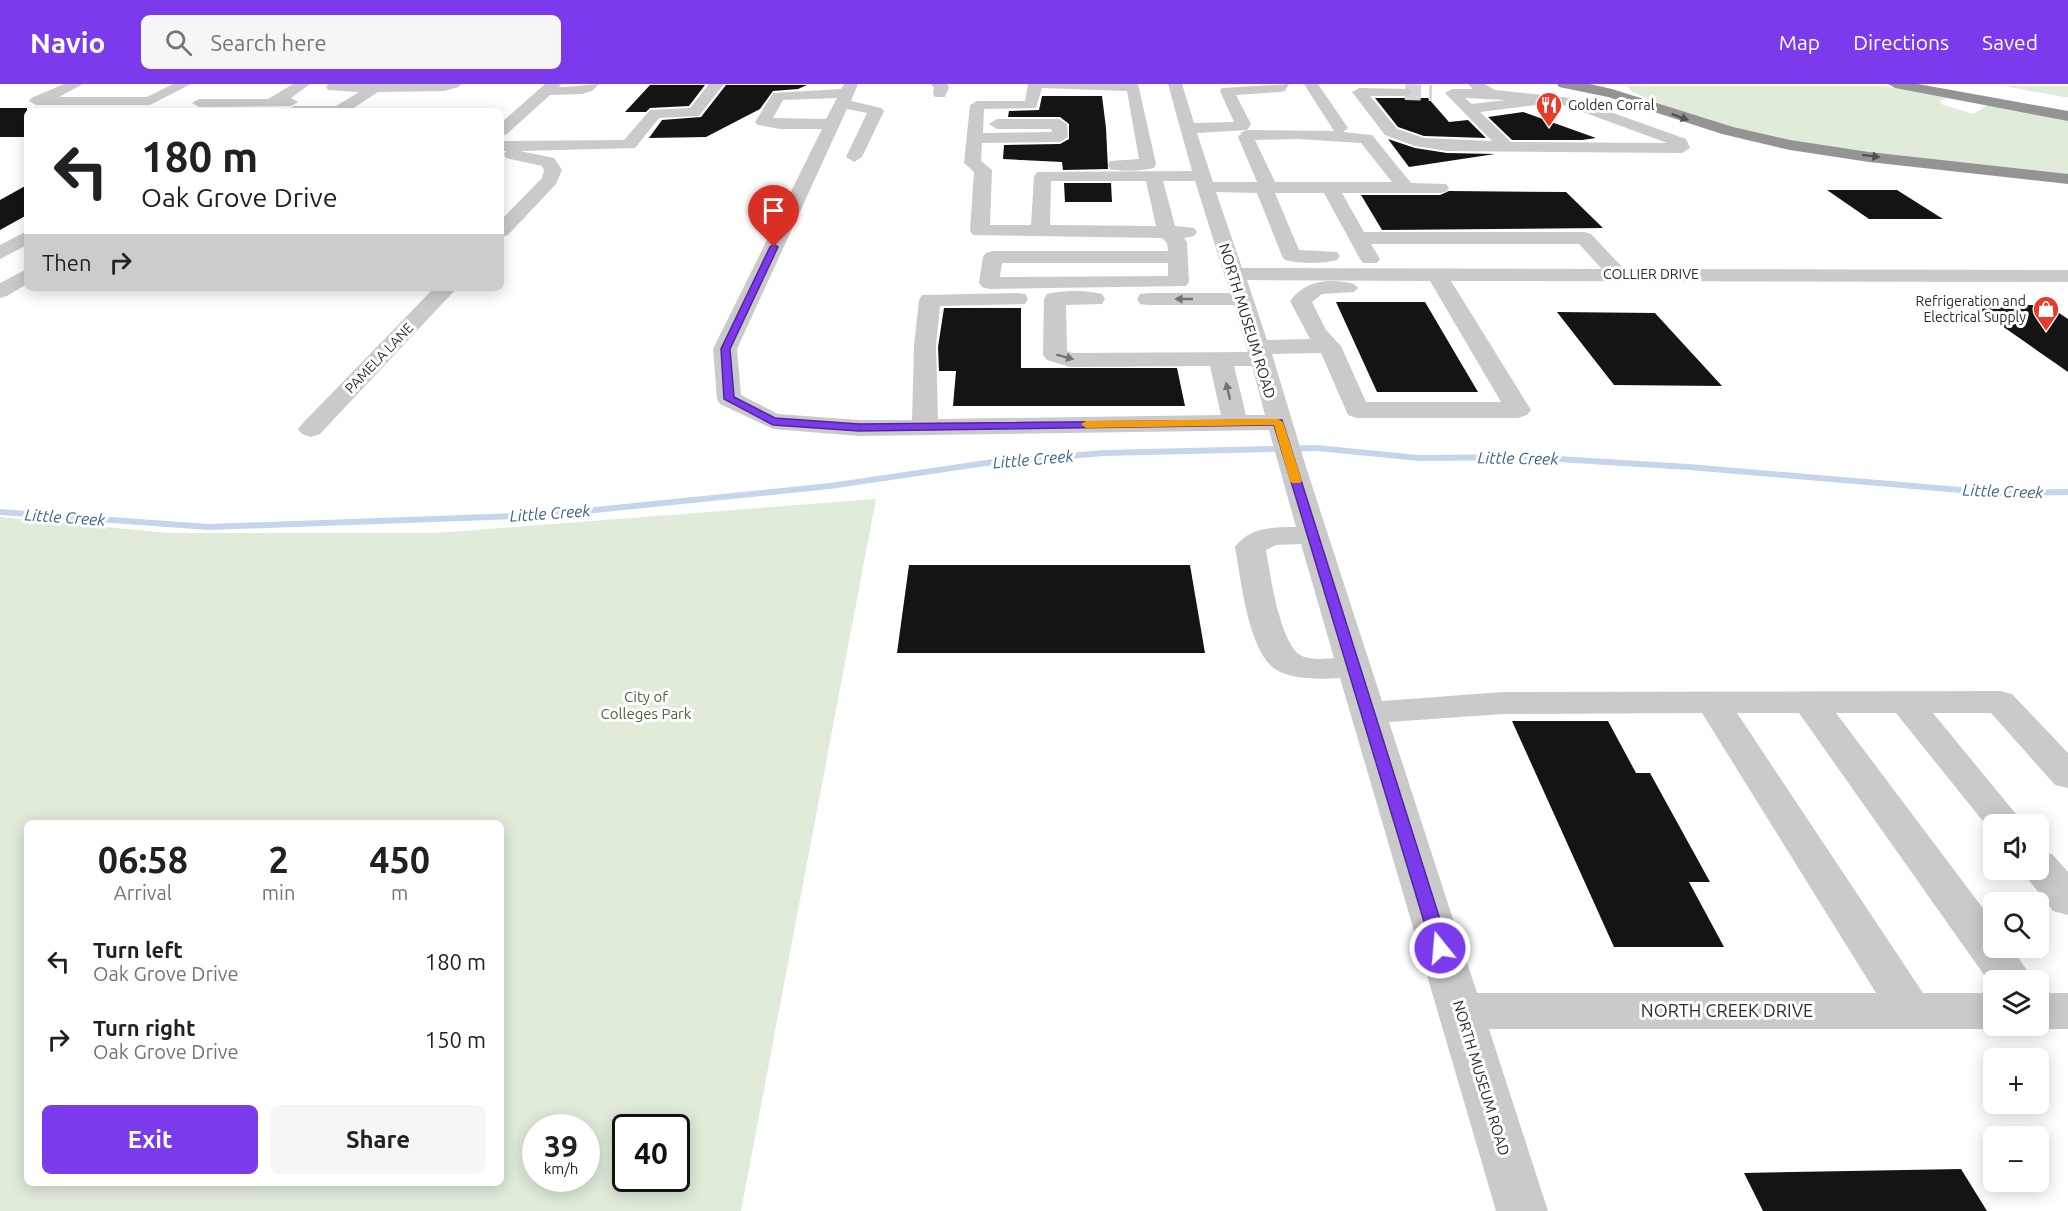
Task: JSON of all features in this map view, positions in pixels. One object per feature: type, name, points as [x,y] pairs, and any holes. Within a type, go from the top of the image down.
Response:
[{"type":"highway","points":[[1564,84],[1622,90],[1702,125],[1769,141],[1852,154],[2068,179]]},
{"type":"highway","points":[[1895,84],[2068,116]]},
{"type":"highway","points":[[1956,84],[2068,104]]},
{"type":"street","points":[[76,84],[36,101],[150,101],[184,84]]},
{"type":"street","points":[[267,105],[303,84]]},
{"type":"street","points":[[504,122],[516,104],[544,86],[579,91],[592,84]]},
{"type":"street","points":[[504,146],[629,145],[655,113],[694,113],[717,84]]},
{"type":"street","name":"NORTH MUSEUM ROAD","points":[[1175,84],[1190,128],[1202,176],[1260,353],[1284,443],[1522,1211]]},
{"type":"street","points":[[1190,128],[1299,122],[1338,126],[1311,84]]},
{"type":"street","points":[[1475,84],[1491,94]]},
{"type":"street","points":[[1242,125],[1227,90],[1281,85],[1291,104]]},
{"type":"street","points":[[299,108],[335,86],[375,88],[447,86]]},
{"type":"street","points":[[416,104],[447,86]]},
{"type":"street","points":[[516,104],[534,102],[544,86]]},
{"type":"street","points":[[1032,86],[1031,105],[977,105],[972,163],[983,170],[980,231],[1220,232]]},
{"type":"street","points":[[969,93],[1032,86],[1133,87],[1149,107],[1150,170],[1167,232],[1177,242],[1178,257],[1179,282],[989,283],[993,257],[1178,257]]},
{"type":"street","points":[[345,108],[375,88]]},
{"type":"street","points":[[223,90],[199,103],[267,105],[309,102]]},
{"type":"street","points":[[1405,92],[1359,92],[1391,132],[1411,140],[1435,145],[1506,146],[1659,148],[1682,148],[1682,145],[1566,101],[1491,94],[1447,93],[1468,109],[1506,146]]},
{"type":"street","points":[[847,93],[725,349],[729,399],[773,421],[859,428],[1235,422],[1284,443]]},
{"type":"street","points":[[832,124],[763,122],[778,96],[847,93],[876,111],[854,157]]},
{"type":"street","points":[[1468,109],[1538,100],[1659,148]]},
{"type":"street","points":[[1149,107],[1183,106]]},
{"type":"street","points":[[1406,188],[1366,138],[1298,134],[1248,135],[1246,137],[1292,256],[1500,256]]},
{"type":"street","points":[[504,153],[548,162],[554,170],[550,180],[504,228]]},
{"type":"street","points":[[1040,231],[1043,176],[1150,170],[1266,187],[1440,188]]},
{"type":"street","points":[[1330,188],[1369,256]]},
{"type":"street","points":[[1369,256],[1482,232],[1584,238],[1618,274]]},
{"type":"street","points":[[1482,232],[1514,274]]},
{"type":"street","points":[[0,253],[24,239]]},
{"type":"street","name":"COLLIER DRIVE","points":[[1234,274],[1369,256],[1441,281],[1514,274],[2068,276]]},
{"type":"street","points":[[0,292],[24,277]]},
{"type":"street","points":[[1441,281],[1518,410],[1357,410],[1330,346],[1316,333],[1301,301],[1317,288],[1441,281]]},
{"type":"street","name":"PAMELA LANE","points":[[311,429],[443,291]]},
{"type":"street","points":[[1055,299],[1055,355],[1070,360],[1220,359],[1330,346]]},
{"type":"street","points":[[925,427],[925,346],[930,300],[1243,299]]},
{"type":"street","points":[[1220,359],[1235,422]]},
{"type":"street","points":[[1313,535],[1270,536],[1250,547],[1270,639],[1286,662],[1306,668],[1354,668]]},
{"type":"street","points":[[1367,713],[1503,704],[2000,702],[2068,776]]},
{"type":"street","points":[[1713,703],[1911,1011]]},
{"type":"street","points":[[1810,703],[2004,970]]},
{"type":"street","points":[[1906,703],[1997,814]]},
{"type":"street","points":[[2049,877],[2068,900]]},
{"type":"street","name":"NORTH CREEK DRIVE","points":[[1461,1011],[1983,1011]]},
{"type":"street","points":[[2049,1011],[2068,1011]]},
{"type":"green space","points":[[1628,86],[1884,86],[1947,98],[1940,101],[1941,104],[1973,114],[1988,105],[2068,120],[2068,176],[1848,150],[1775,138],[1680,114],[1631,91]]},
{"type":"green space","points":[[2004,86],[2068,86],[2068,97],[2064,97]]},
{"type":"green space","name":"City of Colleges Park","points":[[876,499],[741,1211],[0,1211],[0,517],[169,533],[436,533]]},
{"type":"building","points":[[650,85],[705,85],[689,106],[650,108],[646,112],[625,112]]},
{"type":"building","points":[[726,85],[807,85],[798,89],[773,91],[760,109],[706,137],[649,138],[662,120],[701,117]]},
{"type":"building","points":[[1042,96],[1102,96],[1108,169],[1063,170],[1062,162],[1003,159],[1004,145],[1060,144],[1069,139],[1069,124],[1060,117],[1008,117],[1009,111],[1039,110]]},
{"type":"building","points":[[1375,98],[1428,98],[1449,122],[1468,120],[1486,138],[1424,136],[1398,127]]},
{"type":"building","points":[[0,108],[24,108],[24,137],[0,137]]},
{"type":"building","name":"Golden Corral","points":[[1523,112],[1596,138],[1512,140],[1488,117]]},
{"type":"building","points":[[1388,139],[1415,148],[1447,153],[1495,154],[1409,167]]},
{"type":"building","points":[[1064,183],[1111,183],[1112,202],[1065,202]]},
{"type":"building","points":[[24,187],[24,217],[0,230],[0,200]]},
{"type":"building","points":[[1827,190],[1897,190],[1943,219],[1869,219]]},
{"type":"building","points":[[1449,191],[1566,192],[1603,228],[1382,230],[1361,195],[1440,195]]},
{"type":"building","points":[[1336,302],[1425,302],[1478,392],[1377,392]]},
{"type":"building","points":[[1972,305],[2047,305],[2068,319],[2068,372]]},
{"type":"building","points":[[944,308],[1021,308],[1021,368],[1177,368],[1185,406],[953,406],[956,371],[939,371],[938,347]]},
{"type":"building","points":[[1557,312],[1655,313],[1722,386],[1614,385]]},
{"type":"building","points":[[909,565],[1190,565],[1205,653],[897,653]]},
{"type":"building","points":[[1512,721],[1608,721],[1636,773],[1650,773],[1710,882],[1689,882],[1724,947],[1614,947]]},
{"type":"building","points":[[1961,1169],[1987,1211],[1763,1211],[1744,1173]]},
{"type":"waterway","name":"Little Creek","points":[[0,512],[209,527],[546,515],[830,486],[993,462],[1104,453],[1317,448],[1419,458],[1525,457],[1689,467],[1996,493],[2068,492]]},
{"type":"tunnel","points":[[1405,92],[1432,93]]},
{"type":"slow traffic","points":[[1086,424],[1278,422],[1296,481]]},
{"type":"place","name":"Golden Corral","points":[[1549,128]]},
{"type":"place","name":"Refrigeration and Electrical Supply","points":[[2046,332]]},
{"type":"route","points":[[774,247],[725,349],[729,399],[773,421],[859,428],[1278,422],[1440,948]]}]
